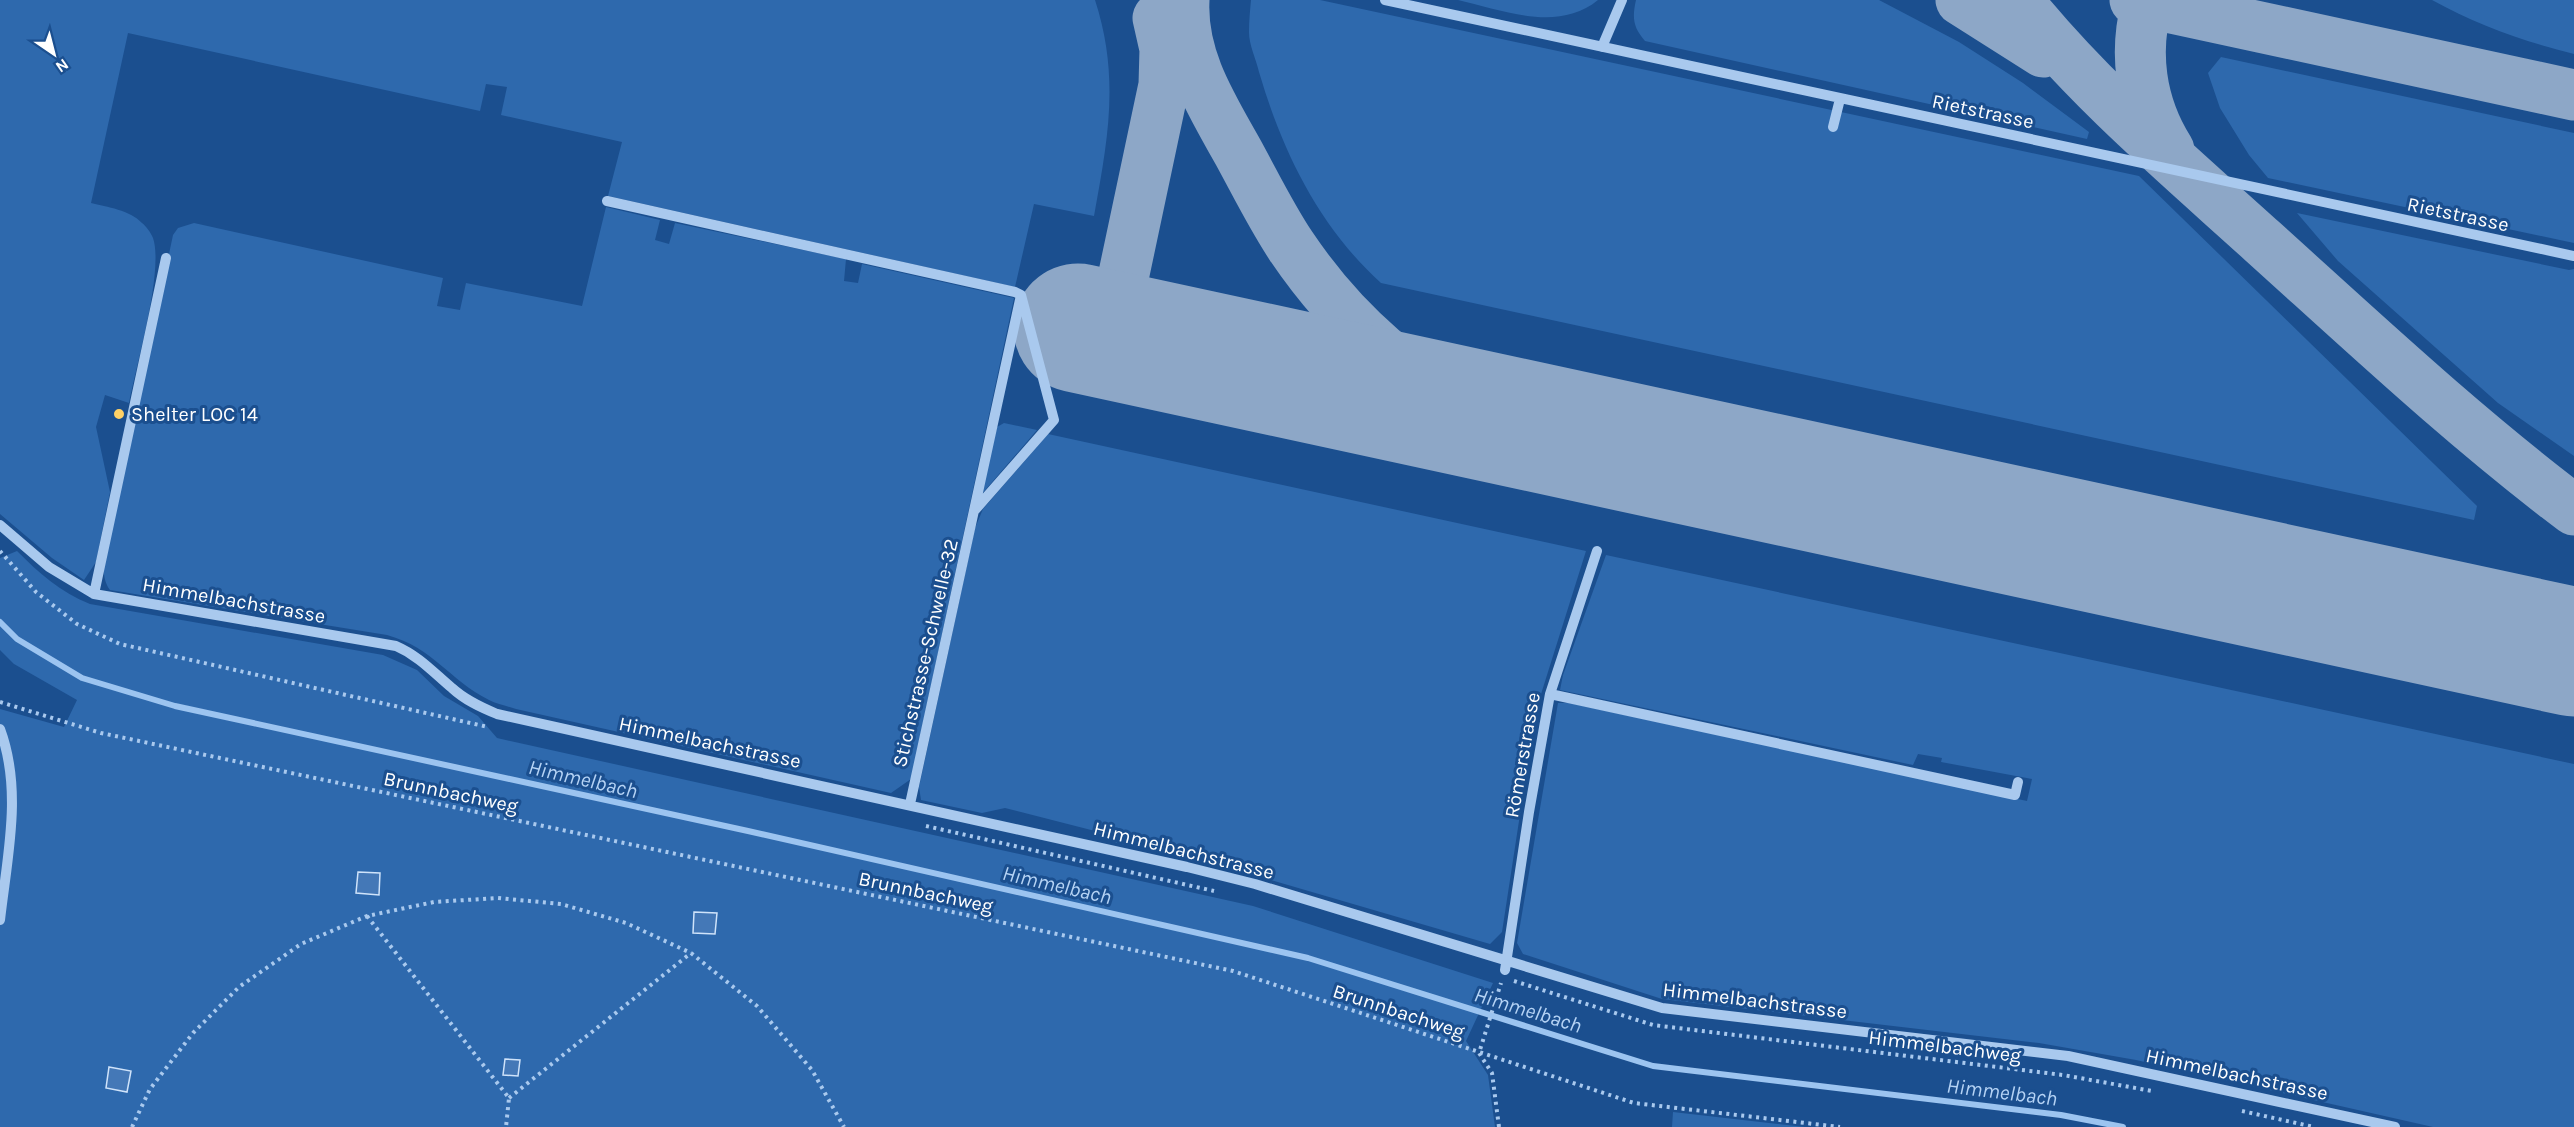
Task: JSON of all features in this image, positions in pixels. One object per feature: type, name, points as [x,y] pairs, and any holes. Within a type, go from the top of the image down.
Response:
[{"type":"street","name":"Rietstrasse","points":[[1385,0],[2574,256]]},
{"type":"street","points":[[1602,47],[1622,0]]},
{"type":"street","points":[[1833,127],[1840,99]]},
{"type":"street","points":[[607,201],[1021,295]]},
{"type":"street","points":[[94,594],[166,258]]},
{"type":"street","name":"Stichstrasse-Schwelle-32","points":[[975,510],[1054,420],[1021,295]]},
{"type":"street","name":"Stichstrasse-Schwelle-32","points":[[910,804],[1021,295]]},
{"type":"street","name":"Himmelbachstrasse","points":[[0,525],[50,567],[94,594],[396,646],[421,660],[471,703],[497,714],[910,804],[1255,884],[1505,969],[1662,1008],[2068,1056],[2395,1127]]},
{"type":"street","name":"Römerstrasse","points":[[1505,969],[1550,694],[1597,551]]},
{"type":"street","points":[[1550,694],[2016,795],[2018,782]]},
{"type":"street","points":[[0,729],[10,768],[12,797],[0,920]]},
{"type":"street","points":[[1930,777],[1933,764]]},
{"type":"path","name":"Brunnbachweg","points":[[0,702],[101,733],[1233,971],[1634,1103],[1840,1127]]},
{"type":"path","points":[[132,1127],[150,1089],[193,1033],[240,987],[301,944],[367,916],[434,902],[498,898],[561,904],[626,923],[691,954],[758,1006],[812,1070],[844,1127]]},
{"type":"path","points":[[367,916],[509,1098],[506,1127]]},
{"type":"path","points":[[509,1098],[691,954]]},
{"type":"path","name":"Himmelbachweg","points":[[1505,969],[1653,1025],[2063,1076],[2162,1093]]},
{"type":"path","points":[[1497,994],[1479,1053],[1492,1073],[1499,1127]]},
{"type":"path","points":[[2238,1110],[2314,1127]]},
{"type":"shaded area","points":[[0,0],[1095,0],[1103,28],[1109,82],[1104,161],[1094,216],[1034,204],[1015,287],[608,196],[622,142],[501,115],[507,87],[486,84],[480,111],[128,33],[91,203],[125,212],[145,226],[153,238],[155,272],[148,319],[129,403],[105,395],[96,427],[110,492],[96,562],[84,580],[52,558],[0,514]]},
{"type":"shaded area","points":[[1251,0],[1320,0],[2139,176],[2477,506],[2474,520],[1381,283],[1339,238],[1305,186],[1291,159],[1268,101],[1251,47],[1249,32]]},
{"type":"shaded area","points":[[1458,0],[1598,0],[1582,10],[1548,17],[1511,13]]},
{"type":"shaded area","points":[[1636,0],[1879,0],[1959,42],[2023,83],[2089,132],[2087,139],[1645,41],[1634,22]]},
{"type":"shaded area","points":[[2432,0],[2574,0],[2574,54],[2502,32]]},
{"type":"shaded area","points":[[2221,57],[2574,133],[2574,243],[2268,178],[2249,155],[2220,108],[2208,73]]},
{"type":"shaded area","points":[[606,207],[660,220],[655,240],[669,244],[675,223],[846,259],[844,281],[858,283],[862,264],[1014,298],[911,779],[891,793],[499,704],[475,692],[417,648],[387,635],[110,590],[106,582],[105,558],[173,235],[178,228],[194,223],[443,278],[437,306],[460,310],[466,283],[582,306]]},
{"type":"shaded area","points":[[2297,213],[2569,270],[2574,269],[2574,456],[2498,403],[2338,261]]},
{"type":"shaded area","points":[[1004,423],[1037,430],[981,495],[997,427]]},
{"type":"shaded area","points":[[1048,434],[1586,551],[1536,710],[1502,932],[1490,944],[1220,865],[1112,842],[1095,831],[1005,808],[982,813],[921,800],[919,787],[975,528],[983,509]]},
{"type":"shaded area","points":[[17,551],[50,581],[90,604],[383,655],[417,670],[444,696],[478,716],[497,738],[1253,906],[1493,983],[1466,1041],[1488,1075],[1495,1127],[0,1127],[0,709],[64,727],[77,700],[14,664],[0,650],[0,558]]},
{"type":"shaded area","points":[[1606,555],[2574,764],[2574,1127],[2433,1127],[2136,1060],[2039,1043],[1662,999],[1523,954],[1517,943],[1558,703],[1569,703],[2027,801],[2032,779],[1941,762],[1942,758],[1918,754],[1913,765],[1560,690],[1563,675]]},
{"type":"shaded area","points":[[1673,1112],[1805,1127],[1672,1127]]},
{"type":"building","points":[[358,872],[380,873],[379,895],[356,893]]},
{"type":"building","points":[[694,912],[717,913],[715,934],[693,933]]},
{"type":"building","points":[[505,1059],[520,1060],[518,1076],[503,1075]]},
{"type":"building","points":[[109,1067],[131,1071],[127,1092],[106,1088]]},
{"type":"waterway","name":"Himmelbach","points":[[0,622],[17,639],[82,678],[175,706],[748,831],[1308,958],[1653,1066],[2061,1115],[2123,1127]]},
{"type":"taxiway","points":[[1184,0],[1187,41],[1208,98],[1284,235],[1311,274],[1333,300],[1383,350],[1439,391],[1470,407],[1502,419],[1555,431]]},
{"type":"taxiway","points":[[1961,0],[2043,52]]},
{"type":"taxiway","points":[[2017,0],[2074,65],[2166,155],[2415,379],[2493,446],[2574,510]]},
{"type":"taxiway","points":[[2135,0],[2574,95]]},
{"type":"taxiway","points":[[2148,0],[2141,38],[2142,77],[2151,114],[2169,150]]},
{"type":"taxiway","points":[[1111,335],[1164,85],[1165,49],[1158,18]]},
{"type":"runway","points":[[1078,328],[2574,652]]},
{"type":"place","name":"Shelter LOC 14","points":[[119,414]]}]
